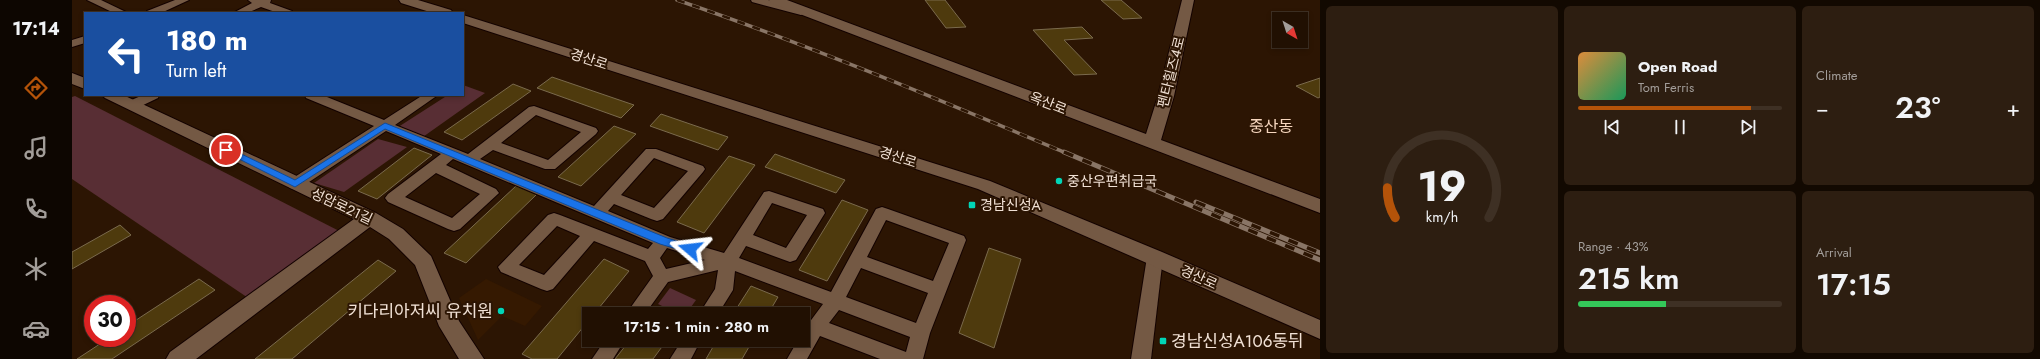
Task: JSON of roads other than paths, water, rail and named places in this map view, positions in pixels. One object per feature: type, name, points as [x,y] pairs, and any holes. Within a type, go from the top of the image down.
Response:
[{"type":"street","points":[[92,0],[121,12]]},
{"type":"street","points":[[154,12],[184,0]]},
{"type":"street","points":[[405,0],[443,12]]},
{"type":"street","points":[[756,0],[824,18]]},
{"type":"street","name":"옥산로","points":[[775,0],[1320,206]]},
{"type":"street","name":"펜타힐즈4로","points":[[1152,142],[1166,96],[1188,0]]},
{"type":"street","points":[[240,12],[261,1],[286,12]]},
{"type":"street","name":"경산로","points":[[464,18],[984,185],[1155,257],[1320,330]]},
{"type":"street","points":[[72,44],[84,39]]},
{"type":"street","name":"성암로21길","points":[[112,96],[369,218],[396,234],[424,261],[450,326],[472,359]]},
{"type":"street","points":[[132,105],[151,96]]},
{"type":"street","points":[[313,96],[664,241],[728,261],[921,333]]},
{"type":"street","points":[[295,184],[430,96]]},
{"type":"street","points":[[469,161],[534,110],[591,131],[550,166],[491,144]]},
{"type":"street","points":[[597,213],[611,197],[651,152],[698,169],[657,215],[611,197]]},
{"type":"street","points":[[435,166],[491,193],[454,225],[393,198],[435,166],[452,154]]},
{"type":"street","points":[[797,359],[816,326],[835,301],[882,212],[958,240],[921,333],[913,359]]},
{"type":"street","points":[[178,359],[369,218]]},
{"type":"street","points":[[592,234],[547,284],[507,267],[554,219],[592,234],[650,257],[662,277]]},
{"type":"street","points":[[713,307],[724,290],[728,261],[743,238]]},
{"type":"street","points":[[650,257],[664,241]]},
{"type":"street","points":[[1141,359],[1155,257]]},
{"type":"street","points":[[857,260],[938,290]]},
{"type":"street","points":[[640,307],[662,277],[728,261]]},
{"type":"street","points":[[816,326],[902,359]]},
{"type":"street","points":[[602,359],[611,347]]},
{"type":"street","points":[[680,359],[688,347]]},
{"type":"railway","points":[[677,0],[824,54],[1066,153]]},
{"type":"railway","points":[[1064,152],[1320,260]]},
{"type":"railway","points":[[1196,202],[1320,253]]},
{"type":"place","name":"중산우편취급국","points":[[1059,181]]},
{"type":"place","name":"경남신성A","points":[[972,205]]},
{"type":"place","name":"키다리아저씨 유치원","points":[[501,311]]},
{"type":"place","name":"경남신성A106동뒤","points":[[1163,341]]},
{"type":"district","name":"중산동","points":[[1271,126]]}]
